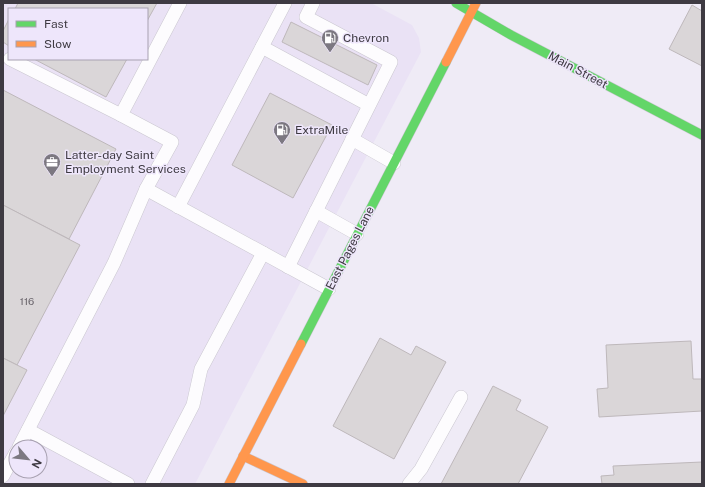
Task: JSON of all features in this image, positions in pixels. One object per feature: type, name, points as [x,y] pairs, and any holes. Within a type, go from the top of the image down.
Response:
[{"type":"main road","name":"Main Street","points":[[456,3],[474,7],[512,35],[702,135]]},
{"type":"main road","name":"East Pages Lane","points":[[229,484],[474,7]]},
{"type":"main road","points":[[243,456],[303,484]]},
{"type":"lane","points":[[121,115],[180,3]]},
{"type":"lane","points":[[178,207],[285,3]]},
{"type":"lane","points":[[288,267],[391,62],[306,17],[313,3]]},
{"type":"lane","points":[[262,47],[369,105]]},
{"type":"lane","points":[[12,60],[172,142],[146,189],[114,263],[23,439]]},
{"type":"lane","points":[[352,139],[394,163]]},
{"type":"lane","points":[[146,189],[329,289]]},
{"type":"lane","points":[[316,211],[357,234]]},
{"type":"lane","points":[[152,484],[193,405],[201,369],[263,253]]},
{"type":"lane","points":[[409,484],[421,469],[462,397]]},
{"type":"lane","points":[[28,430],[128,484]]},
{"type":"lane","points":[[3,476],[8,467]]},
{"type":"shaded area","points":[[3,3],[371,3],[412,25],[419,38],[421,52],[195,484],[3,484]]},
{"type":"building","points":[[18,3],[157,3],[148,19],[148,8],[16,8]]},
{"type":"building","points":[[692,5],[702,11],[702,66],[669,49]]},
{"type":"building","points":[[8,21],[8,45],[3,42],[3,31]]},
{"type":"building","name":"Chevron","points":[[291,22],[377,65],[368,85],[282,42]]},
{"type":"building","points":[[36,60],[126,60],[106,97]]},
{"type":"building","name":"Latter-day Saint Employment Services","points":[[3,90],[116,149],[69,239],[3,205]]},
{"type":"building","name":"ExtraMile","points":[[270,93],[332,125],[293,198],[232,165]]},
{"type":"building","points":[[3,205],[80,245],[17,365],[3,358]]},
{"type":"building","points":[[380,338],[411,355],[416,346],[446,362],[394,459],[333,426]]},
{"type":"building","points":[[691,341],[693,379],[702,379],[702,411],[599,417],[597,389],[608,388],[606,345]]},
{"type":"building","points":[[3,358],[27,370],[3,416]]},
{"type":"building","points":[[493,386],[521,400],[516,410],[548,427],[518,484],[441,484]]},
{"type":"building","points":[[702,462],[702,484],[602,484],[601,476],[614,475],[613,466]]},
{"type":"traffic: fast","points":[[456,3],[511,35],[702,135]]},
{"type":"traffic: fast","points":[[301,344],[446,62]]},
{"type":"traffic: slow","points":[[446,62],[476,3]]},
{"type":"traffic: slow","points":[[229,484],[301,344]]},
{"type":"traffic: slow","points":[[243,456],[303,484]]},
{"type":"place","name":"Chevron","points":[[330,53]]},
{"type":"place","name":"ExtraMile","points":[[282,145]]},
{"type":"place","name":"Latter-day Saint Employment Services","points":[[52,177]]}]
